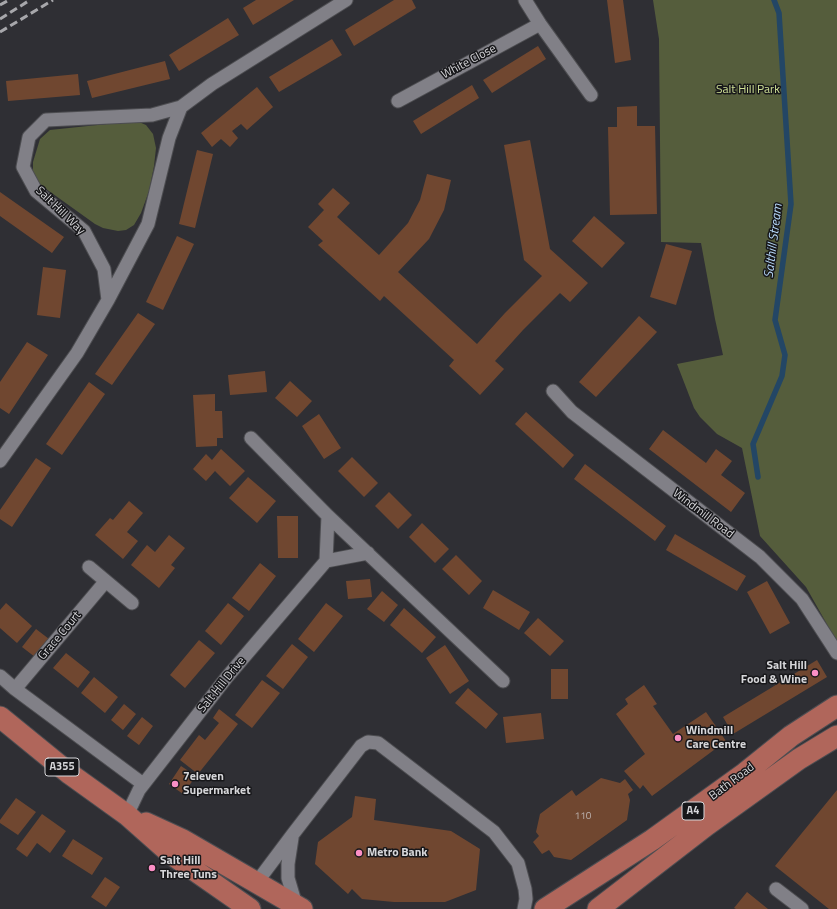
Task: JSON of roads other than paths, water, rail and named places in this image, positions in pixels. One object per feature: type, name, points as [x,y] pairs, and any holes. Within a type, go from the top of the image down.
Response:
[{"type":"main road","name":"Bath Road","points":[[599,908],[699,819],[745,773],[791,736],[837,706]]},
{"type":"main road","name":"A355","points":[[0,717],[70,774],[127,815],[171,854],[250,909]]},
{"type":"main road","name":"Bath Road","points":[[545,909],[652,840],[699,819],[757,790],[799,759],[834,741]]},
{"type":"main road","points":[[745,773],[757,790]]},
{"type":"main road","name":"A355","points":[[127,815],[183,840],[299,907]]},
{"type":"street","name":"Salt Hill Way","points":[[108,300],[104,269],[84,231],[36,191],[23,167],[29,137],[46,120],[152,115],[181,107],[212,84],[346,0]]},
{"type":"street","points":[[524,0],[591,95]]},
{"type":"street","name":"White Close","points":[[398,100],[540,24]]},
{"type":"street","points":[[0,461],[77,353],[108,300],[148,224],[169,138],[181,107]]},
{"type":"street","name":"Windmill Road","points":[[553,390],[572,412],[760,557],[802,599],[837,653]]},
{"type":"street","points":[[251,438],[328,516],[503,681]]},
{"type":"street","points":[[328,516],[326,561],[368,553]]},
{"type":"street","name":"Salt Hill Drive","points":[[127,815],[143,784],[227,677],[326,561]]},
{"type":"street","points":[[89,567],[105,582],[132,603]]},
{"type":"street","name":"Grace Court","points":[[15,689],[105,582]]},
{"type":"street","points":[[0,676],[15,689],[143,784]]},
{"type":"street","points":[[257,882],[361,746],[368,742],[378,743],[494,832],[518,863],[525,889],[526,899],[524,909]]},
{"type":"street","points":[[293,834],[288,864],[288,878],[299,907]]},
{"type":"street","points":[[776,889],[802,909]]},
{"type":"waterway","name":"Salthill Stream","points":[[758,477],[753,444],[782,376],[785,355],[775,320],[791,204],[779,13],[774,0]]},
{"type":"railway","points":[[0,5],[9,0]]},
{"type":"railway","points":[[0,19],[30,0]]},
{"type":"railway","points":[[0,32],[53,0]]},
{"type":"place","name":"Salt Hill Food & Wine","points":[[815,673]]},
{"type":"place","name":"Windmill Care Centre","points":[[678,738]]},
{"type":"place","name":"7eleven Supermarket","points":[[175,784]]},
{"type":"place","name":"Metro Bank","points":[[359,853]]},
{"type":"place","name":"Salt Hill Three Tuns","points":[[152,868]]},
{"type":"park label","name":"Salt Hill Park","points":[[748,90]]}]
